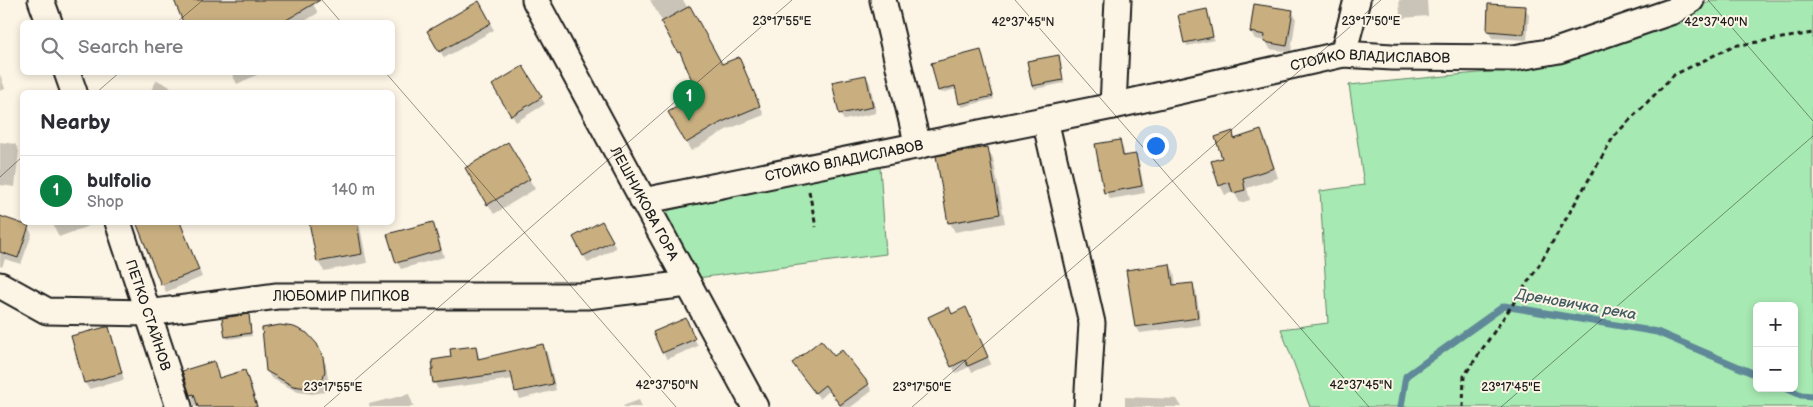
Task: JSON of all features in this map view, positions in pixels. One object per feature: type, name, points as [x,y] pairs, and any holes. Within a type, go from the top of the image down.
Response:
[{"type":"street","points":[[41,0],[48,20]]},
{"type":"street","name":"ЛЕШНИКОВА ГОРА","points":[[535,0],[755,407]]},
{"type":"street","points":[[883,0],[918,146]]},
{"type":"street","points":[[1113,106],[1118,0]]},
{"type":"street","points":[[1344,54],[1358,0]]},
{"type":"street","name":"СТОЙКО ВЛАДИСЛАВОВ","points":[[643,201],[1113,106],[1344,54],[1392,57],[1514,58],[1559,50],[1673,11],[1691,0]]},
{"type":"street","points":[[68,75],[73,90]]},
{"type":"street","points":[[1045,120],[1092,323],[1087,407]]},
{"type":"street","name":"ПЕТКО СТАЙНОВ","points":[[119,225],[179,407]]},
{"type":"street","name":"ЛЮБОМИР ПИПКОВ","points":[[0,285],[47,311],[148,313],[277,296],[586,296],[688,284]]},
{"type":"path","points":[[1463,407],[1464,376],[1538,266],[1614,136],[1674,76],[1733,46],[1813,33]]},
{"type":"path","points":[[804,169],[816,227]]},
{"type":"green space","points":[[1711,0],[1813,0],[1813,407],[1310,407],[1281,329],[1328,323],[1320,191],[1364,185],[1349,85],[1510,70],[1654,32]]},
{"type":"green space","points":[[880,167],[886,254],[697,278],[666,218],[666,213],[670,210],[806,180]]},
{"type":"building","points":[[174,0],[320,0],[286,20],[182,20]]},
{"type":"building","points":[[479,1],[491,23],[439,52],[427,31]]},
{"type":"building","points":[[1254,4],[1293,10],[1287,46],[1264,42],[1265,35],[1250,32]]},
{"type":"building","points":[[1488,4],[1526,6],[1524,34],[1487,31]]},
{"type":"building","points":[[690,6],[722,64],[739,57],[760,106],[722,122],[686,143],[668,112],[698,95],[680,52],[678,53],[661,22]]},
{"type":"building","points":[[1207,9],[1213,37],[1184,43],[1178,15]]},
{"type":"building","points":[[981,50],[993,96],[959,104],[955,86],[938,91],[931,63]]},
{"type":"building","points":[[1059,55],[1063,80],[1032,86],[1027,61]]},
{"type":"building","points":[[523,66],[542,97],[511,116],[492,85]]},
{"type":"building","points":[[866,75],[873,107],[839,114],[832,82]]},
{"type":"building","points":[[1261,130],[1274,168],[1243,178],[1245,190],[1233,193],[1229,182],[1219,186],[1211,161],[1222,158],[1215,137],[1233,131],[1234,139]]},
{"type":"building","points":[[1120,140],[1123,156],[1136,154],[1142,186],[1104,193],[1095,144]]},
{"type":"building","points":[[508,142],[530,179],[487,205],[465,168]]},
{"type":"building","points":[[988,147],[1000,214],[948,223],[936,156]]},
{"type":"building","points":[[0,216],[20,223],[20,225],[29,226],[18,258],[0,252]]},
{"type":"building","points":[[602,221],[613,241],[583,256],[573,237]]},
{"type":"building","points":[[433,222],[441,250],[396,263],[387,234]]},
{"type":"building","points":[[137,225],[181,225],[199,270],[161,285]]},
{"type":"building","points":[[310,225],[357,225],[362,254],[317,262]]},
{"type":"building","points":[[1170,264],[1173,285],[1193,283],[1198,318],[1135,327],[1126,270]]},
{"type":"building","points":[[949,307],[952,314],[966,307],[988,357],[968,366],[965,360],[951,367],[928,317]]},
{"type":"building","points":[[249,314],[251,333],[225,337],[222,318]]},
{"type":"building","points":[[686,318],[695,339],[662,353],[653,332]]},
{"type":"building","points":[[280,325],[294,327],[307,333],[317,344],[323,357],[325,371],[321,385],[307,388],[293,386],[266,371],[262,328]]},
{"type":"building","points":[[109,327],[122,373],[84,383],[71,336]]},
{"type":"building","points":[[821,340],[834,356],[842,350],[869,384],[840,405],[825,385],[815,393],[792,363]]},
{"type":"building","points":[[543,344],[553,384],[515,392],[511,372],[433,383],[432,360],[451,357],[450,349],[476,346],[478,359]]},
{"type":"building","points":[[214,361],[219,378],[245,370],[257,407],[198,407],[194,394],[190,395],[182,371]]},
{"type":"waterway","name":"Дреновичка река","points":[[1401,407],[1406,376],[1504,306],[1657,332],[1753,373]]},
{"type":"waterway","name":"Дреновичка река","points":[[1795,392],[1801,395],[1813,396]]},
{"type":"place","name":"bulfolio","points":[[689,121]]}]
